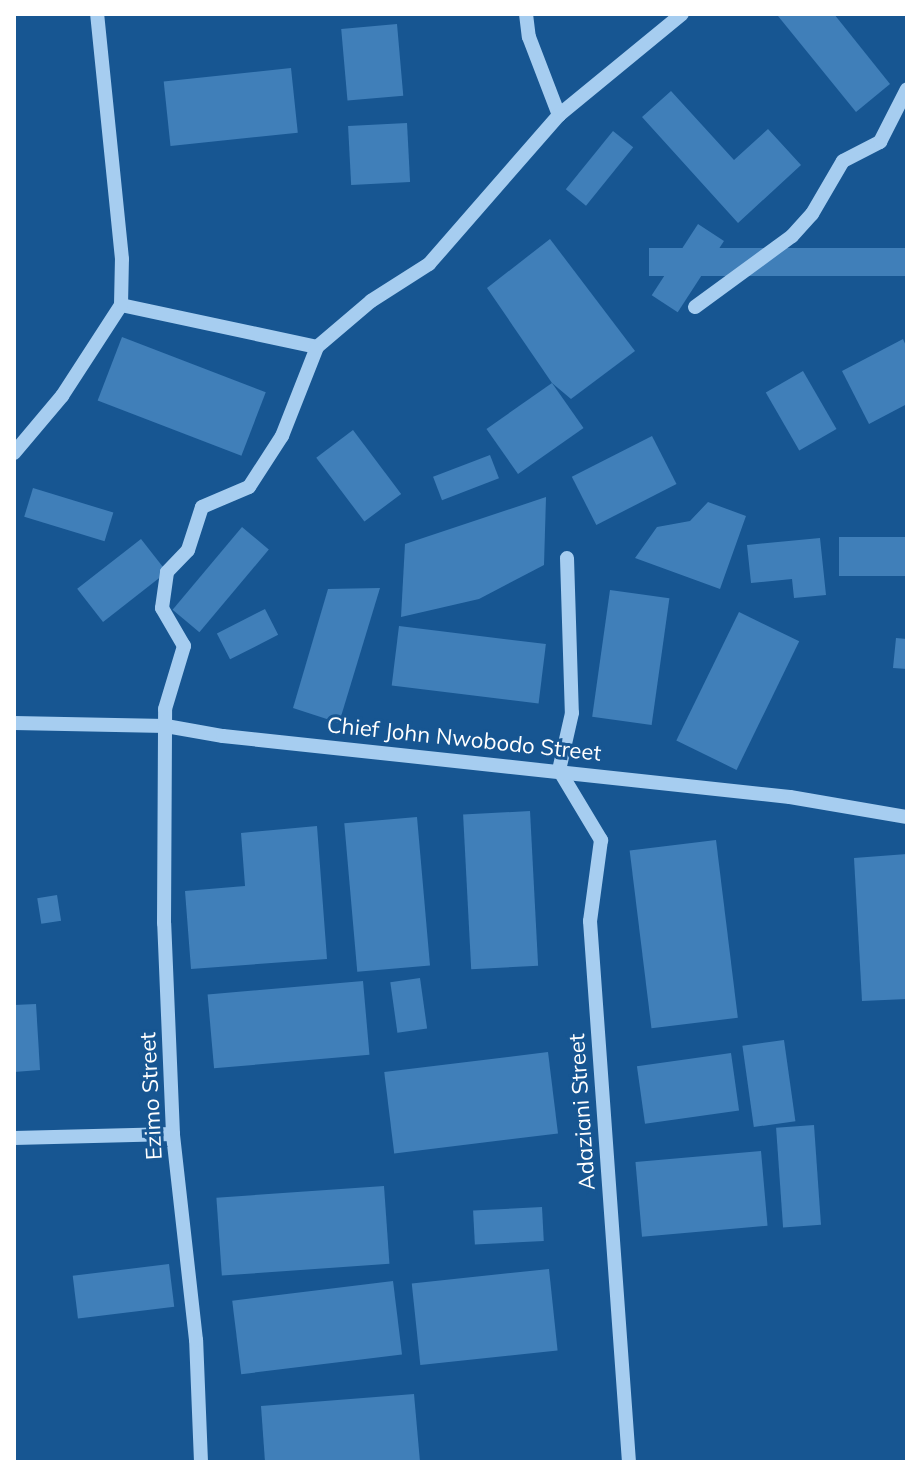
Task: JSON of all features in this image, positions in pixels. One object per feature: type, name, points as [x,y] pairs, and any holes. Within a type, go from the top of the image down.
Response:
[{"type":"street","points":[[14,453],[62,396],[121,305],[122,259],[97,14]]},
{"type":"street","points":[[526,14],[529,37],[559,115]]},
{"type":"street","points":[[121,305],[317,347],[371,301],[429,264],[559,115],[682,14]]},
{"type":"street","points":[[695,307],[792,236],[812,214],[843,161],[880,142],[907,89]]},
{"type":"street","name":"Ezimo Street","points":[[201,1462],[196,1340],[173,1134],[164,923],[165,709],[184,646],[162,608],[167,572],[188,550],[202,507],[249,487],[282,436],[317,347]]},
{"type":"street","points":[[559,770],[572,713],[567,558]]},
{"type":"street","name":"Chief John Nwobodo Street","points":[[14,723],[166,726],[223,736],[790,797],[907,817]]},
{"type":"street","name":"Adaziani Street","points":[[559,770],[601,840],[590,921],[629,1462]]},
{"type":"street","points":[[14,1138],[173,1134]]},
{"type":"building","points":[[834,14],[890,84],[856,112],[778,16]]},
{"type":"building","points":[[397,24],[403,96],[347,101],[341,29]]},
{"type":"building","points":[[291,68],[298,133],[170,146],[164,81]]},
{"type":"building","points":[[671,91],[734,160],[768,129],[801,165],[738,223],[642,117]]},
{"type":"building","points":[[407,123],[410,182],[351,185],[348,126]]},
{"type":"building","points":[[613,131],[633,147],[586,206],[566,189]]},
{"type":"building","points":[[698,224],[724,241],[678,312],[652,295]]},
{"type":"building","points":[[550,239],[635,351],[571,399],[552,383],[487,288]]},
{"type":"building","points":[[649,248],[907,248],[907,276],[649,276]]},
{"type":"building","points":[[122,337],[266,392],[241,456],[98,400]]},
{"type":"building","points":[[903,339],[907,348],[907,404],[869,424],[842,371]]},
{"type":"building","points":[[803,371],[836,429],[799,451],[766,392]]},
{"type":"building","points":[[552,383],[584,428],[518,474],[486,429]]},
{"type":"building","points":[[353,430],[401,494],[364,522],[316,458]]},
{"type":"building","points":[[652,436],[677,484],[596,525],[572,477]]},
{"type":"building","points":[[490,455],[499,478],[442,500],[433,477]]},
{"type":"building","points":[[33,488],[113,513],[105,541],[24,517]]},
{"type":"building","points":[[546,497],[544,565],[479,599],[401,617],[405,544]]},
{"type":"building","points":[[708,502],[746,516],[720,589],[635,558],[657,527],[690,521]]},
{"type":"building","points":[[242,527],[269,549],[199,632],[173,610]]},
{"type":"building","points":[[839,537],[907,537],[907,576],[839,576]]},
{"type":"building","points":[[820,538],[826,595],[794,598],[792,579],[751,583],[747,545]]},
{"type":"building","points":[[141,539],[167,572],[103,622],[77,589]]},
{"type":"building","points":[[380,588],[339,723],[293,708],[328,589]]},
{"type":"building","points":[[610,590],[669,598],[652,725],[592,717]]},
{"type":"building","points":[[265,609],[278,635],[230,659],[217,634]]},
{"type":"building","points":[[739,612],[799,641],[737,770],[676,741]]},
{"type":"building","points":[[399,626],[546,644],[539,704],[392,686]]},
{"type":"building","points":[[896,638],[907,639],[907,669],[893,668]]},
{"type":"building","points":[[530,811],[538,966],[471,969],[463,815]]},
{"type":"building","points":[[417,817],[430,965],[357,972],[344,823]]},
{"type":"building","points":[[317,826],[327,959],[191,969],[185,891],[245,886],[241,833]]},
{"type":"building","points":[[716,840],[738,1018],[651,1028],[630,851]]},
{"type":"building","points":[[907,854],[907,999],[862,1001],[854,858]]},
{"type":"building","points":[[57,895],[61,921],[41,924],[37,898]]},
{"type":"building","points":[[420,978],[427,1029],[397,1033],[390,982]]},
{"type":"building","points":[[363,981],[369,1055],[214,1068],[208,995]]},
{"type":"building","points":[[36,1004],[40,1070],[14,1072],[14,1005]]},
{"type":"building","points":[[784,1040],[795,1121],[754,1127],[742,1046]]},
{"type":"building","points":[[548,1052],[558,1133],[394,1153],[384,1072]]},
{"type":"building","points":[[731,1053],[739,1110],[645,1124],[637,1066]]},
{"type":"building","points":[[814,1125],[821,1225],[783,1227],[776,1128]]},
{"type":"building","points":[[761,1151],[768,1226],[642,1237],[635,1162]]},
{"type":"building","points":[[384,1186],[389,1264],[222,1276],[216,1198]]},
{"type":"building","points":[[542,1207],[544,1241],[475,1245],[473,1211]]},
{"type":"building","points":[[169,1264],[174,1307],[78,1319],[73,1276]]},
{"type":"building","points":[[549,1269],[558,1351],[420,1365],[412,1283]]},
{"type":"building","points":[[393,1281],[402,1354],[241,1374],[232,1301]]},
{"type":"building","points":[[414,1394],[420,1462],[265,1462],[261,1406]]}]
